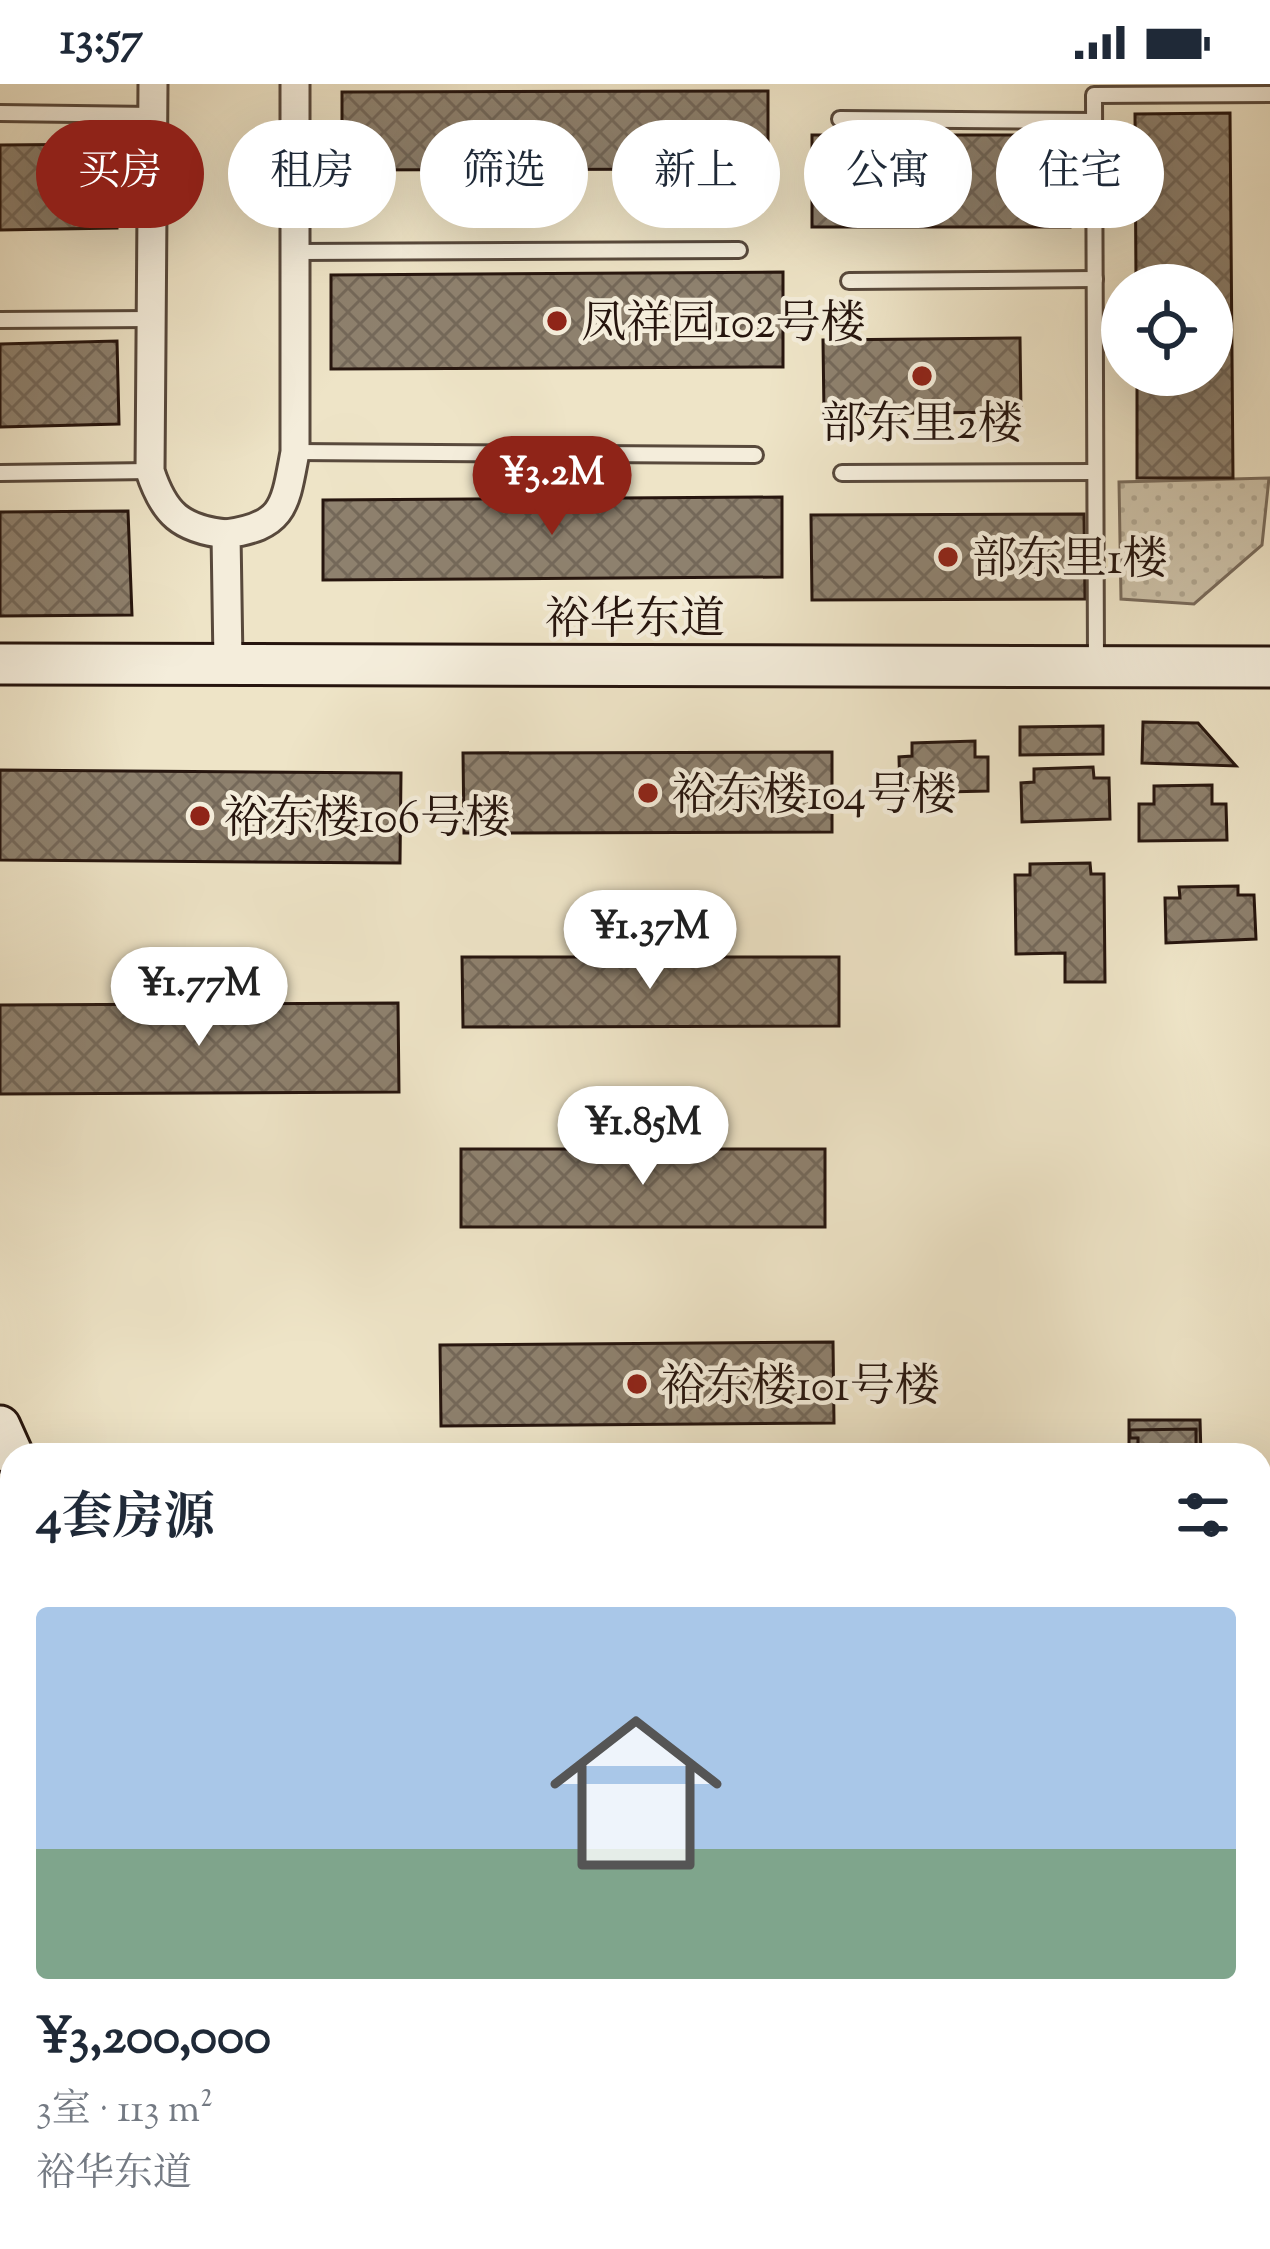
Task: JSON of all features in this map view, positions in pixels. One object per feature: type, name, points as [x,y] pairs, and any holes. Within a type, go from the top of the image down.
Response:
[{"type":"street","points":[[153,84],[150,471],[162,506],[191,530],[226,534],[260,529],[285,506],[295,452],[295,84]]},
{"type":"street","points":[[226,534],[227,662]]},
{"type":"street","name":"裕华东道","points":[[0,664],[1270,667]]},
{"type":"lane","points":[[1094,120],[1094,94],[1270,94]]},
{"type":"lane","points":[[0,113],[152,116]]},
{"type":"lane","points":[[840,119],[996,120]]},
{"type":"lane","points":[[1095,228],[1096,667]]},
{"type":"lane","points":[[296,252],[739,250]]},
{"type":"lane","points":[[849,281],[1095,279]]},
{"type":"lane","points":[[0,320],[151,320]]},
{"type":"lane","points":[[295,452],[755,455]]},
{"type":"lane","points":[[0,472],[150,471]]},
{"type":"lane","points":[[842,473],[1095,472]]},
{"type":"shaded area","points":[[1269,478],[1262,545],[1194,604],[1121,599],[1119,482]]},
{"type":"building","points":[[768,91],[768,120],[612,120],[612,169],[588,169],[588,120],[420,120],[420,170],[396,170],[396,120],[342,120],[342,92]]},
{"type":"building","points":[[1230,113],[1231,264],[1136,264],[1136,228],[1164,228],[1164,120],[1135,120],[1135,114]]},
{"type":"building","points":[[972,135],[996,135],[996,227],[972,227]]},
{"type":"building","points":[[0,145],[36,145],[36,228],[117,228],[0,230]]},
{"type":"building","name":"凤祥园102号楼","points":[[783,272],[783,367],[331,369],[331,275]]},
{"type":"building","name":"部东里2楼","points":[[1020,338],[1021,412],[824,414],[823,340]]},
{"type":"building","points":[[117,341],[119,424],[0,427],[0,344]]},
{"type":"building","points":[[1137,396],[1232,396],[1233,478],[1137,478]]},
{"type":"building","points":[[782,497],[782,577],[323,580],[323,500]]},
{"type":"building","points":[[128,511],[132,615],[0,616],[0,512]]},
{"type":"building","name":"部东里1楼","points":[[1084,514],[1085,599],[812,600],[811,515]]},
{"type":"building","points":[[1143,722],[1198,723],[1236,766],[1142,763]]},
{"type":"building","points":[[1103,726],[1103,754],[1020,755],[1020,727]]},
{"type":"building","points":[[975,741],[975,757],[988,757],[988,791],[900,793],[899,757],[912,756],[912,743]]},
{"type":"building","name":"裕东楼104号楼","points":[[832,752],[832,832],[464,833],[463,753]]},
{"type":"building","points":[[1093,767],[1094,778],[1109,778],[1110,819],[1022,822],[1021,783],[1034,782],[1034,769]]},
{"type":"building","name":"裕东楼106号楼","points":[[0,770],[401,773],[400,863],[0,860]]},
{"type":"building","points":[[1212,785],[1212,804],[1226,804],[1227,840],[1139,841],[1139,804],[1154,804],[1154,786]]},
{"type":"building","points":[[1090,863],[1091,874],[1104,874],[1105,982],[1065,982],[1065,953],[1016,954],[1015,875],[1030,875],[1030,864]]},
{"type":"building","points":[[1238,886],[1238,895],[1254,895],[1256,939],[1166,943],[1165,898],[1180,898],[1179,887]]},
{"type":"building","points":[[462,957],[839,957],[839,1026],[463,1027]]},
{"type":"building","points":[[398,1003],[399,1092],[0,1094],[0,1005]]},
{"type":"building","points":[[461,1149],[825,1149],[825,1227],[461,1227]]},
{"type":"building","name":"裕东楼101号楼","points":[[833,1342],[834,1423],[441,1426],[440,1345]]},
{"type":"building","points":[[1129,1420],[1200,1420],[1201,1443],[1129,1443]]},
{"type":"building","points":[[1196,1429],[1196,1443],[1138,1443],[1138,1438],[1130,1438],[1130,1430]]},
{"type":"place","name":"凤祥园102号楼","points":[[557,321]]},
{"type":"place","name":"部东里2楼","points":[[922,376]]},
{"type":"place","name":"部东里1楼","points":[[948,557]]},
{"type":"place","name":"裕东楼104号楼","points":[[648,793]]},
{"type":"place","name":"裕东楼106号楼","points":[[200,816]]},
{"type":"place","name":"裕东楼101号楼","points":[[637,1384]]}]
